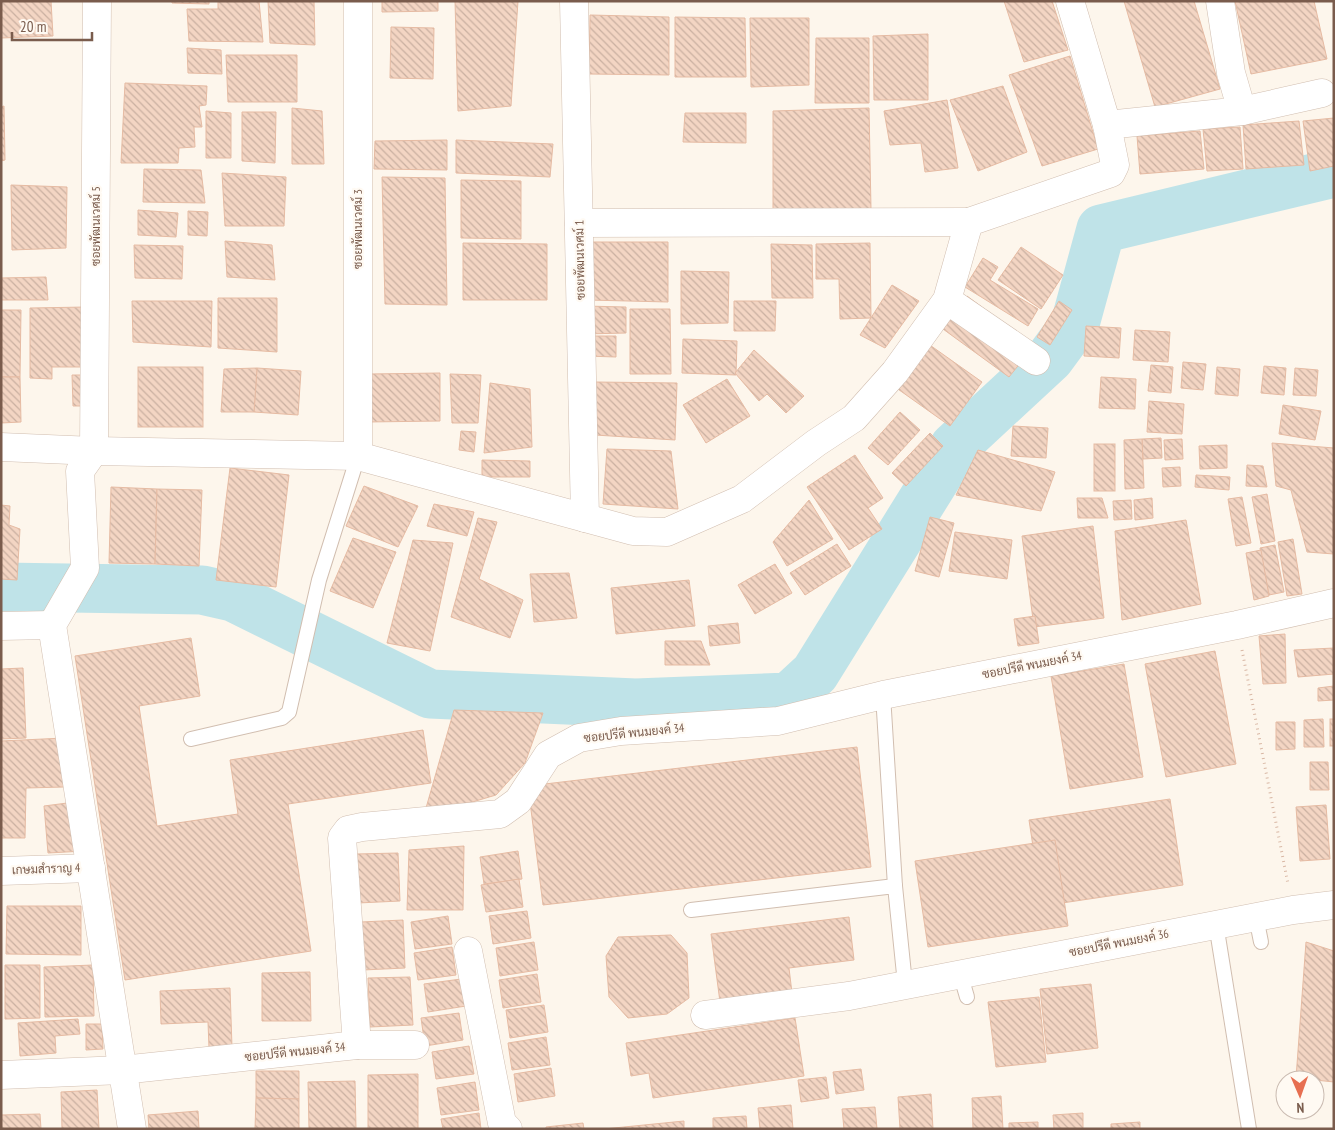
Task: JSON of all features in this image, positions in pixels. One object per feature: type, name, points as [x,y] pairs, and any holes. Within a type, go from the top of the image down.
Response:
[{"type":"street","name":"ซอยพัฒนเวศม์ 5","points":[[94,451],[97,1]]},
{"type":"street","name":"ซอยพัฒนเวศม์ 3","points":[[358,1],[358,456]]},
{"type":"street","name":"ซอยพัฒนเวศม์ 1","points":[[574,1],[585,518]]},
{"type":"street","points":[[579,223],[969,222],[1111,174],[1115,165],[1107,124],[1070,1]]},
{"type":"street","points":[[1220,1],[1231,73],[1242,111]]},
{"type":"street","points":[[1107,124],[1242,111],[1322,93]]},
{"type":"street","points":[[1,447],[94,451],[358,456],[633,531],[667,532],[742,499],[816,443],[854,418],[895,372],[946,300],[969,222]]},
{"type":"street","points":[[946,300],[1036,361]]},
{"type":"street","points":[[94,451],[80,471],[85,568],[52,625],[132,1129]]},
{"type":"street","name":"ซอยปรีดี พนมยงค์ 34","points":[[1,1075],[122,1070],[357,1045],[342,838],[348,830],[362,827],[500,814],[518,801],[548,755],[579,738],[621,732],[778,721],[883,695],[1237,625],[1334,603]]},
{"type":"street","points":[[1,626],[52,625]]},
{"type":"street","name":"เกษมสำราญ 4","points":[[1,871],[90,868]]},
{"type":"street","name":"ซอยปรีดี พนมยงค์ 36","points":[[705,1015],[818,1001],[906,984],[963,985],[1216,924],[1258,929],[1294,910],[1334,905]]},
{"type":"street","points":[[468,951],[502,1123],[508,1129]]},
{"type":"street","points":[[357,1045],[415,1045]]},
{"type":"lane","points":[[191,739],[282,718],[289,712],[293,702],[319,580],[358,456]]},
{"type":"lane","points":[[883,695],[895,886],[906,984]]},
{"type":"lane","points":[[690,910],[895,886]]},
{"type":"lane","points":[[1216,924],[1249,1129]]},
{"type":"path","points":[[1237,625],[1294,910]]},
{"type":"building","points":[[1,1],[51,1],[53,36],[1,38]]},
{"type":"building","points":[[172,1],[209,1],[209,4],[172,3]]},
{"type":"building","points":[[218,1],[259,1],[263,42],[189,41],[187,9],[218,9]]},
{"type":"building","points":[[268,1],[314,1],[315,45],[270,43]]},
{"type":"building","points":[[382,1],[438,1],[438,11],[382,12]]},
{"type":"building","points":[[455,1],[518,1],[511,106],[458,111]]},
{"type":"building","points":[[1004,1],[1052,1],[1068,50],[1024,62]]},
{"type":"building","points":[[1124,1],[1194,1],[1220,89],[1155,107]]},
{"type":"building","points":[[1235,1],[1314,1],[1327,59],[1251,74]]},
{"type":"building","points":[[590,15],[669,17],[669,75],[589,74]]},
{"type":"building","points":[[675,17],[745,18],[746,77],[675,77]]},
{"type":"building","points":[[750,18],[809,18],[809,85],[751,87]]},
{"type":"building","points":[[391,27],[434,28],[433,79],[390,78]]},
{"type":"building","points":[[928,34],[928,100],[874,100],[873,36]]},
{"type":"building","points":[[816,38],[869,38],[869,103],[815,103]]},
{"type":"building","points":[[187,48],[221,50],[222,74],[188,73]]},
{"type":"building","points":[[226,55],[297,55],[297,102],[228,102]]},
{"type":"building","points":[[1070,56],[1098,149],[1042,166],[1009,75]]},
{"type":"building","points":[[125,83],[207,86],[206,105],[199,106],[202,127],[194,127],[195,147],[179,148],[178,163],[121,163]]},
{"type":"building","points":[[1003,86],[1027,152],[978,171],[950,100]]},
{"type":"building","points":[[947,100],[958,168],[925,172],[921,143],[890,145],[884,111]]},
{"type":"building","points":[[4,106],[5,160],[1,161],[1,107]]},
{"type":"building","points":[[292,108],[322,111],[324,164],[292,164]]},
{"type":"building","points":[[869,108],[871,209],[773,210],[773,111]]},
{"type":"building","points":[[206,111],[231,113],[231,158],[206,158]]},
{"type":"building","points":[[242,112],[276,112],[275,163],[242,161]]},
{"type":"building","points":[[685,113],[746,113],[746,143],[683,142]]},
{"type":"building","points":[[1334,118],[1334,166],[1310,171],[1303,121]]},
{"type":"building","points":[[1299,121],[1304,165],[1246,169],[1243,125]]},
{"type":"building","points":[[1240,127],[1243,169],[1207,171],[1203,129]]},
{"type":"building","points":[[1200,131],[1204,169],[1140,174],[1137,136]]},
{"type":"building","points":[[447,140],[447,170],[374,169],[375,141]]},
{"type":"building","points":[[456,140],[553,144],[550,177],[456,173]]},
{"type":"building","points":[[144,169],[201,170],[205,203],[143,202]]},
{"type":"building","points":[[222,173],[286,177],[284,226],[225,226]]},
{"type":"building","points":[[382,177],[445,178],[447,305],[385,304]]},
{"type":"building","points":[[461,180],[521,181],[521,239],[461,238]]},
{"type":"building","points":[[11,185],[67,187],[66,248],[12,250]]},
{"type":"building","points":[[138,210],[178,213],[176,237],[138,235]]},
{"type":"building","points":[[188,211],[208,212],[207,236],[188,235]]},
{"type":"building","points":[[225,241],[272,245],[275,280],[227,277]]},
{"type":"building","points":[[587,242],[668,242],[668,302],[588,300]]},
{"type":"building","points":[[463,243],[547,244],[547,300],[463,300]]},
{"type":"building","points":[[870,243],[871,318],[840,319],[839,279],[816,279],[816,244]]},
{"type":"building","points":[[771,244],[812,245],[813,298],[772,298]]},
{"type":"building","points":[[134,245],[183,246],[182,279],[135,278]]},
{"type":"building","points":[[1021,247],[1063,275],[1041,309],[998,280]]},
{"type":"building","points":[[983,258],[998,267],[990,280],[1038,309],[1028,326],[965,287]]},
{"type":"building","points":[[681,271],[729,272],[728,323],[681,324]]},
{"type":"building","points":[[46,277],[48,300],[1,300],[1,278]]},
{"type":"building","points":[[892,285],[919,301],[885,348],[860,335]]},
{"type":"building","points":[[967,296],[1034,346],[1009,377],[943,329]]},
{"type":"building","points":[[218,298],[277,298],[277,352],[218,348]]},
{"type":"building","points":[[132,301],[212,301],[211,347],[133,342]]},
{"type":"building","points":[[734,301],[776,301],[775,331],[734,331]]},
{"type":"building","points":[[1059,301],[1072,310],[1050,345],[1037,337]]},
{"type":"building","points":[[584,306],[626,307],[626,333],[584,334]]},
{"type":"building","points":[[86,307],[86,367],[52,367],[52,379],[30,378],[30,308]]},
{"type":"building","points":[[630,309],[670,309],[671,374],[630,374]]},
{"type":"building","points":[[1,310],[21,310],[20,377],[1,377]]},
{"type":"building","points":[[1086,326],[1121,328],[1119,358],[1084,356]]},
{"type":"building","points":[[1135,330],[1170,332],[1168,362],[1133,360]]},
{"type":"building","points":[[585,336],[616,336],[616,357],[585,356]]},
{"type":"building","points":[[683,339],[737,341],[736,375],[682,373]]},
{"type":"building","points":[[927,343],[982,382],[950,426],[895,387]]},
{"type":"building","points":[[754,350],[804,396],[786,413],[767,394],[759,401],[735,373]]},
{"type":"building","points":[[1183,362],[1206,364],[1203,390],[1181,388]]},
{"type":"building","points":[[1151,365],[1173,367],[1171,393],[1148,391]]},
{"type":"building","points":[[1264,366],[1286,368],[1284,395],[1261,393]]},
{"type":"building","points":[[138,367],[203,367],[203,427],[138,427]]},
{"type":"building","points":[[1217,367],[1240,369],[1238,396],[1215,394]]},
{"type":"building","points":[[257,368],[301,371],[298,415],[254,412]]},
{"type":"building","points":[[257,368],[254,412],[221,412],[224,369]]},
{"type":"building","points":[[1295,368],[1318,370],[1316,396],[1293,395]]},
{"type":"building","points":[[440,373],[440,421],[367,422],[369,374]]},
{"type":"building","points":[[450,374],[481,375],[478,423],[452,423]]},
{"type":"building","points":[[72,375],[88,375],[89,406],[73,406]]},
{"type":"building","points":[[1,377],[20,377],[21,422],[1,423]]},
{"type":"building","points":[[1101,377],[1136,379],[1135,409],[1099,408]]},
{"type":"building","points":[[727,379],[750,416],[706,443],[683,405]]},
{"type":"building","points":[[596,382],[677,383],[675,440],[595,435]]},
{"type":"building","points":[[490,383],[530,389],[532,447],[484,453]]},
{"type":"building","points":[[1149,401],[1184,404],[1182,434],[1147,432]]},
{"type":"building","points":[[1283,405],[1321,411],[1315,440],[1279,434]]},
{"type":"building","points":[[900,412],[920,430],[888,465],[868,448]]},
{"type":"building","points":[[1013,426],[1048,428],[1046,458],[1011,456]]},
{"type":"building","points":[[461,431],[476,432],[474,452],[459,450]]},
{"type":"building","points":[[930,433],[943,446],[906,486],[892,473]]},
{"type":"building","points":[[1161,438],[1162,458],[1143,459],[1142,439]]},
{"type":"building","points":[[1142,439],[1144,488],[1125,489],[1124,440]]},
{"type":"building","points":[[1182,439],[1183,459],[1165,460],[1164,440]]},
{"type":"building","points":[[1272,443],[1334,448],[1334,554],[1307,552],[1291,490],[1276,486]]},
{"type":"building","points":[[1094,444],[1115,444],[1115,491],[1094,491]]},
{"type":"building","points":[[1227,445],[1227,468],[1200,469],[1199,446]]},
{"type":"building","points":[[607,449],[671,451],[678,509],[603,504]]},
{"type":"building","points":[[978,450],[1055,472],[1041,511],[956,495]]},
{"type":"building","points":[[855,455],[883,498],[868,508],[882,529],[849,550],[807,487]]},
{"type":"building","points":[[482,460],[530,461],[530,477],[482,477]]},
{"type":"building","points":[[1247,465],[1263,466],[1267,487],[1246,486]]},
{"type":"building","points":[[1180,467],[1181,486],[1163,487],[1162,468]]},
{"type":"building","points":[[230,468],[289,475],[276,587],[216,580]]},
{"type":"building","points":[[1196,475],[1230,477],[1229,490],[1195,487]]},
{"type":"building","points":[[364,486],[418,506],[398,547],[346,526]]},
{"type":"building","points":[[111,487],[157,489],[155,564],[109,563]]},
{"type":"building","points":[[157,489],[202,490],[199,566],[155,564]]},
{"type":"building","points":[[1267,494],[1275,541],[1261,544],[1252,497]]},
{"type":"building","points":[[1242,497],[1251,543],[1236,546],[1228,499]]},
{"type":"building","points":[[1077,498],[1102,498],[1108,518],[1078,518]]},
{"type":"building","points":[[1152,498],[1153,518],[1135,520],[1134,500]]},
{"type":"building","points":[[809,500],[833,539],[787,566],[773,542]]},
{"type":"building","points":[[1131,500],[1132,519],[1114,520],[1113,501]]},
{"type":"building","points":[[434,504],[474,512],[467,536],[427,526]]},
{"type":"building","points":[[1,505],[10,506],[9,525],[20,529],[17,580],[1,579]]},
{"type":"building","points":[[930,517],[954,523],[939,577],[915,571]]},
{"type":"building","points":[[478,518],[497,522],[479,579],[523,600],[510,638],[451,617]]},
{"type":"building","points":[[1186,520],[1201,604],[1122,620],[1115,531]]},
{"type":"building","points":[[1093,526],[1104,618],[1034,627],[1022,536]]},
{"type":"building","points":[[955,532],[1012,540],[1007,579],[949,571]]},
{"type":"building","points":[[353,538],[396,552],[373,608],[330,591]]},
{"type":"building","points":[[1293,539],[1302,594],[1287,596],[1278,542]]},
{"type":"building","points":[[413,540],[453,543],[430,651],[387,643]]},
{"type":"building","points":[[837,544],[851,566],[805,595],[790,573]]},
{"type":"building","points":[[1275,545],[1284,592],[1269,595],[1260,548]]},
{"type":"building","points":[[1261,550],[1269,596],[1254,600],[1246,553]]},
{"type":"building","points":[[775,564],[792,593],[755,614],[738,585]]},
{"type":"building","points":[[569,573],[577,618],[534,622],[530,574]]},
{"type":"building","points":[[689,580],[695,626],[616,634],[611,588]]},
{"type":"building","points":[[1035,616],[1039,643],[1018,646],[1014,619]]},
{"type":"building","points":[[738,623],[740,643],[710,646],[708,626]]},
{"type":"building","points":[[1285,634],[1286,683],[1263,684],[1259,636]]},
{"type":"building","points":[[191,638],[200,696],[139,706],[157,826],[238,814],[230,760],[423,730],[431,783],[288,804],[311,951],[125,980],[75,656]]},
{"type":"building","points":[[665,641],[701,641],[710,665],[665,665]]},
{"type":"building","points":[[1334,648],[1334,674],[1298,677],[1294,650]]},
{"type":"building","points":[[1215,651],[1236,764],[1166,777],[1145,664]]},
{"type":"building","points":[[1124,664],[1143,777],[1070,789],[1051,676]]},
{"type":"building","points":[[23,668],[26,738],[1,739],[1,669]]},
{"type":"building","points":[[1334,686],[1334,700],[1318,701],[1318,688]]},
{"type":"building","points":[[454,710],[543,713],[525,763],[496,795],[469,803],[426,808]]},
{"type":"building","points":[[1323,719],[1324,747],[1304,747],[1304,720]]},
{"type":"building","points":[[1330,719],[1334,719],[1334,746],[1330,746]]},
{"type":"building","points":[[1276,722],[1295,722],[1295,749],[1276,750]]},
{"type":"building","points":[[64,738],[64,787],[26,788],[25,838],[1,838],[1,741]]},
{"type":"building","points":[[857,747],[871,867],[543,905],[528,786]]},
{"type":"building","points":[[1310,762],[1328,762],[1329,790],[1310,790]]},
{"type":"building","points":[[1170,799],[1183,885],[1042,906],[1029,820]]},
{"type":"building","points":[[75,802],[84,851],[48,853],[44,806]]},
{"type":"building","points":[[1326,805],[1330,859],[1300,861],[1296,807]]},
{"type":"building","points":[[1055,840],[1068,926],[928,947],[915,861]]},
{"type":"building","points":[[464,846],[463,910],[407,910],[409,850]]},
{"type":"building","points":[[518,851],[522,879],[484,884],[480,857]]},
{"type":"building","points":[[398,853],[400,901],[358,903],[356,854]]},
{"type":"building","points":[[519,879],[523,907],[486,912],[481,885]]},
{"type":"building","points":[[7,906],[81,906],[81,955],[6,954]]},
{"type":"building","points":[[527,911],[531,938],[493,944],[489,916]]},
{"type":"building","points":[[448,916],[452,944],[415,949],[411,922]]},
{"type":"building","points":[[849,917],[854,960],[789,968],[792,993],[720,1002],[711,934]]},
{"type":"building","points":[[403,920],[405,968],[363,970],[361,922]]},
{"type":"building","points":[[671,935],[687,953],[689,998],[667,1014],[628,1018],[609,997],[606,956],[618,937]]},
{"type":"building","points":[[534,942],[538,970],[500,976],[496,948]]},
{"type":"building","points":[[1306,942],[1334,951],[1334,1082],[1325,1081],[1325,1070],[1297,1070]]},
{"type":"building","points":[[452,947],[456,975],[418,980],[414,953]]},
{"type":"building","points":[[5,965],[40,965],[40,1018],[5,1019]]},
{"type":"building","points":[[93,965],[94,1016],[45,1017],[44,967]]},
{"type":"building","points":[[310,972],[311,1021],[262,1021],[262,973]]},
{"type":"building","points":[[537,974],[541,1002],[503,1008],[499,980]]},
{"type":"building","points":[[410,977],[413,1025],[370,1027],[368,978]]},
{"type":"building","points":[[461,979],[466,1006],[428,1012],[424,984]]},
{"type":"building","points":[[1091,984],[1098,1048],[1047,1054],[1040,989]]},
{"type":"building","points":[[230,988],[232,1047],[209,1048],[208,1022],[161,1024],[160,991]]},
{"type":"building","points":[[1039,997],[1046,1062],[996,1067],[988,1002]]},
{"type":"building","points":[[544,1005],[548,1032],[510,1038],[506,1010]]},
{"type":"building","points":[[459,1013],[463,1040],[425,1046],[421,1018]]},
{"type":"building","points":[[795,1018],[804,1076],[653,1098],[649,1073],[631,1076],[626,1043]]},
{"type":"building","points":[[78,1019],[80,1034],[55,1036],[56,1053],[20,1056],[18,1023]]},
{"type":"building","points":[[86,1024],[102,1024],[103,1049],[86,1050]]},
{"type":"building","points":[[546,1037],[550,1065],[512,1070],[508,1043]]},
{"type":"building","points":[[469,1046],[474,1074],[436,1079],[432,1052]]},
{"type":"building","points":[[551,1068],[555,1096],[518,1102],[514,1074]]},
{"type":"building","points":[[861,1069],[864,1090],[836,1094],[833,1072]]},
{"type":"building","points":[[256,1071],[299,1071],[299,1099],[256,1098]]},
{"type":"building","points":[[418,1074],[418,1129],[368,1129],[368,1075]]},
{"type":"building","points":[[826,1077],[829,1098],[801,1102],[798,1080]]},
{"type":"building","points":[[355,1081],[356,1129],[309,1129],[308,1082]]},
{"type":"building","points":[[475,1082],[479,1110],[441,1115],[437,1088]]},
{"type":"building","points":[[97,1090],[99,1129],[62,1129],[61,1092]]},
{"type":"building","points":[[931,1094],[933,1129],[900,1129],[898,1097]]},
{"type":"building","points":[[1001,1096],[1003,1129],[973,1129],[972,1098]]},
{"type":"building","points":[[256,1098],[299,1099],[299,1129],[255,1129]]},
{"type":"building","points":[[791,1105],[793,1129],[760,1129],[758,1108]]},
{"type":"building","points":[[875,1107],[877,1129],[844,1129],[842,1109]]},
{"type":"building","points":[[198,1111],[199,1129],[149,1129],[148,1115]]},
{"type":"building","points":[[479,1113],[481,1129],[443,1129],[441,1119]]},
{"type":"building","points":[[1083,1113],[1083,1129],[1054,1129],[1053,1115]]},
{"type":"building","points":[[40,1114],[41,1129],[1,1129],[1,1115]]},
{"type":"building","points":[[746,1116],[747,1129],[713,1129],[713,1118]]},
{"type":"building","points":[[684,1121],[684,1129],[604,1129]]},
{"type":"building","points":[[1038,1122],[1038,1129],[1009,1129],[1009,1123]]},
{"type":"building","points":[[1140,1122],[1140,1129],[1111,1129],[1111,1124]]},
{"type":"building","points":[[583,1123],[584,1129],[546,1129],[546,1127]]},
{"type":"waterway","points":[[1,587],[202,590],[233,597],[430,694],[636,703],[789,697],[815,673],[954,447],[1050,358],[1075,324],[1101,229],[1334,173]]}]
